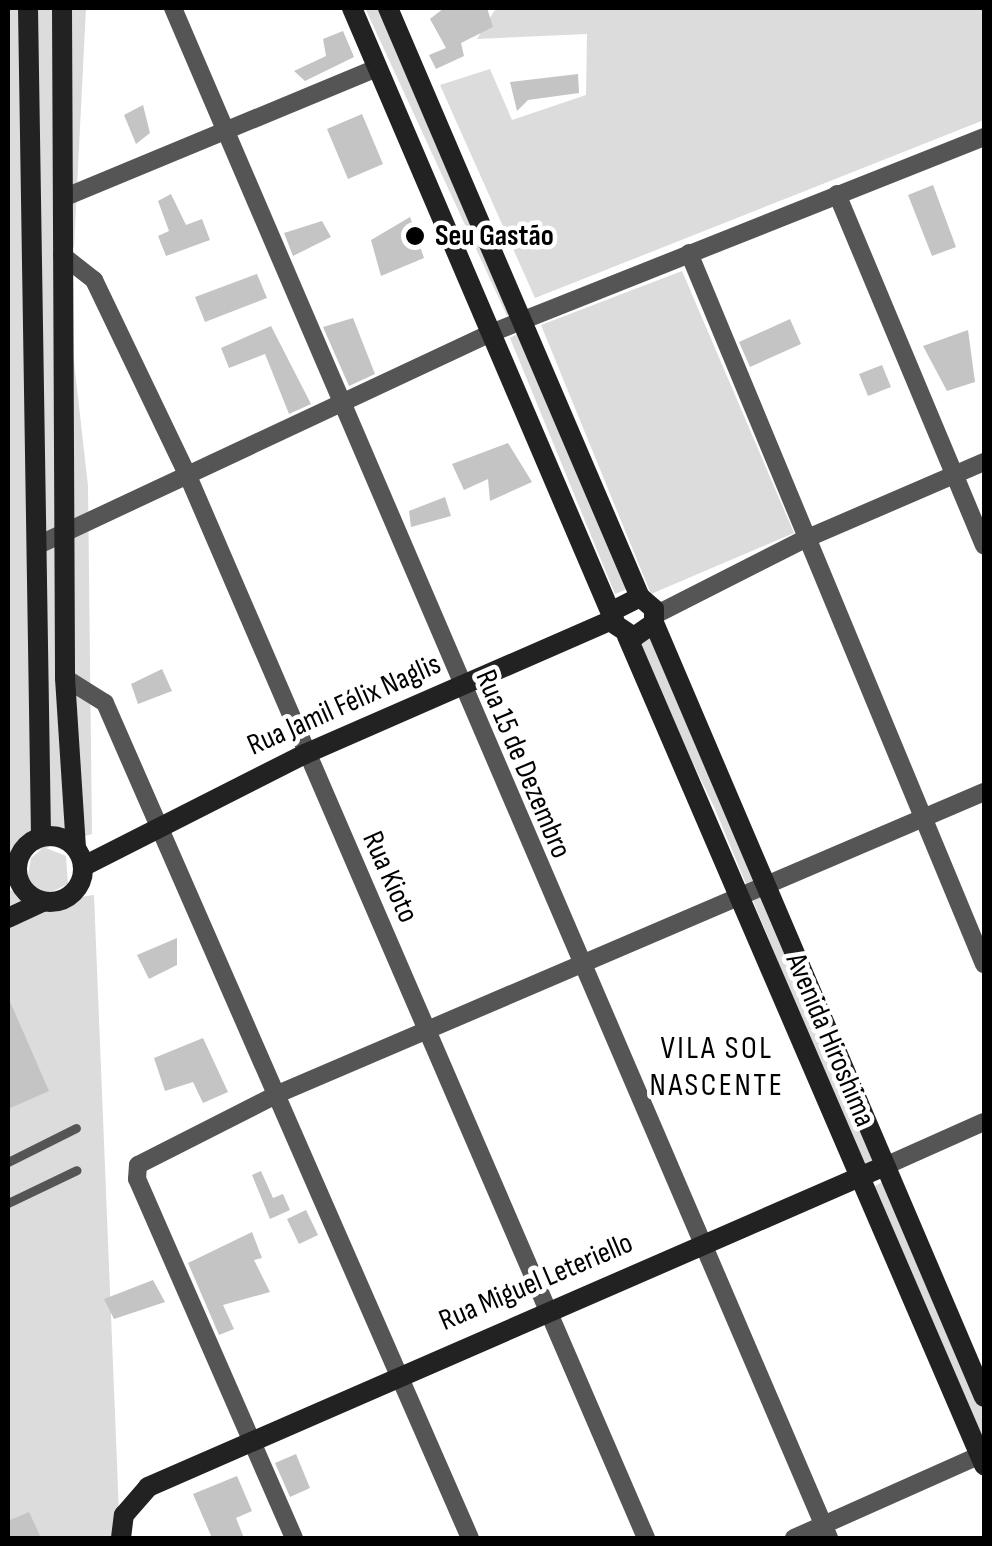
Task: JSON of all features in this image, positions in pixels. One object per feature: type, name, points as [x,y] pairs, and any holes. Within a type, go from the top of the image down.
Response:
[{"type":"main road","points":[[28,8],[41,837],[14,864],[23,890],[43,902]]},
{"type":"main road","points":[[8,918],[43,902],[68,898],[79,854],[65,678],[62,8]]},
{"type":"main road","name":"Avenida Hiroshima","points":[[352,8],[982,1460]]},
{"type":"main road","name":"Avenida Hiroshima","points":[[388,8],[768,884],[984,1397]]},
{"type":"main road","points":[[619,624],[650,609]]},
{"type":"main road","points":[[619,624],[640,636],[650,609]]},
{"type":"main road","name":"Rua Jamil Félix Naglis","points":[[79,854],[152,827],[459,686],[619,624]]},
{"type":"main road","points":[[41,837],[79,854]]},
{"type":"main road","name":"Rua Miguel Leteriello","points":[[121,1538],[124,1515],[148,1487],[252,1444],[396,1375],[885,1166]]},
{"type":"street","name":"Rua 15 de Dezembro","points":[[173,8],[580,969],[826,1532]]},
{"type":"street","points":[[63,198],[225,126],[377,68]]},
{"type":"street","points":[[36,546],[65,539],[338,402],[491,333],[984,136]]},
{"type":"street","points":[[837,194],[984,546]]},
{"type":"street","points":[[689,253],[804,540],[984,964]]},
{"type":"street","name":"Rua Kioto","points":[[62,255],[94,280],[188,476],[646,1538]]},
{"type":"street","points":[[650,609],[984,462]]},
{"type":"street","points":[[65,678],[105,703],[152,827],[280,1093],[396,1375],[470,1538]]},
{"type":"street","points":[[294,1538],[137,1179],[138,1165],[280,1093],[429,1034],[984,792]]},
{"type":"street","name":"Rua Miguel Leteriello","points":[[885,1166],[984,1122]]},
{"type":"street","points":[[794,1538],[826,1532],[982,1460]]},
{"type":"lane","points":[[8,1162],[76,1128]]},
{"type":"lane","points":[[8,1202],[77,1170]]},
{"type":"shaded area","points":[[8,8],[86,8],[74,247],[62,255],[88,486],[92,834],[46,848],[66,856],[68,884],[8,913],[8,892],[27,881],[31,858],[42,849],[20,855],[8,873]]},
{"type":"shaded area","points":[[365,8],[381,8],[512,311],[507,316]]},
{"type":"shaded area","points":[[496,8],[984,8],[984,120],[535,298],[440,85],[490,69],[512,120],[586,95],[587,34],[477,39]]},
{"type":"shaded area","points":[[682,271],[794,533],[651,594],[541,325]]},
{"type":"shaded area","points":[[521,332],[632,587],[615,594],[510,338]]},
{"type":"shaded area","points":[[654,631],[877,1161],[863,1167],[715,809],[634,640]]},
{"type":"shaded area","points":[[94,895],[120,1538],[8,1538],[8,918],[43,902]]},
{"type":"shaded area","points":[[886,1180],[984,1404],[984,1447],[871,1188]]},
{"type":"building","points":[[444,8],[487,8],[493,27],[461,43],[464,56],[436,69],[429,55],[446,48],[430,19]]},
{"type":"building","points":[[343,31],[354,57],[305,81],[294,71],[326,56],[323,39]]},
{"type":"building","points":[[578,74],[579,93],[528,100],[517,111],[510,82]]},
{"type":"building","points":[[143,105],[150,133],[136,144],[124,115]]},
{"type":"building","points":[[362,114],[383,164],[348,179],[327,129]]},
{"type":"building","points":[[933,185],[956,247],[932,256],[908,195]]},
{"type":"building","points":[[171,194],[186,225],[202,219],[210,240],[166,256],[158,236],[169,231],[158,201]]},
{"type":"building","points":[[410,217],[424,258],[381,276],[371,240]]},
{"type":"building","points":[[322,221],[331,237],[293,256],[284,233]]},
{"type":"building","points":[[257,274],[267,298],[205,322],[195,297]]},
{"type":"building","points":[[353,318],[375,374],[349,386],[323,327]]},
{"type":"building","points":[[790,319],[801,344],[750,367],[739,342]]},
{"type":"building","points":[[271,326],[311,404],[289,414],[265,354],[229,368],[221,348]]},
{"type":"building","points":[[968,330],[975,382],[947,391],[923,346]]},
{"type":"building","points":[[882,365],[891,387],[868,396],[859,374]]},
{"type":"building","points":[[508,443],[532,482],[490,501],[488,479],[464,490],[452,464]]},
{"type":"building","points":[[445,497],[451,516],[411,527],[409,511]]},
{"type":"building","points":[[162,669],[172,691],[138,704],[131,684]]},
{"type":"building","points":[[177,938],[177,965],[149,979],[137,955]]},
{"type":"building","points":[[8,997],[49,1091],[8,1109]]},
{"type":"building","points":[[203,1038],[228,1092],[203,1103],[193,1082],[165,1091],[154,1058]]},
{"type":"building","points":[[261,1171],[273,1198],[283,1194],[290,1210],[270,1219],[252,1175]]},
{"type":"building","points":[[306,1210],[318,1235],[299,1244],[287,1219]]},
{"type":"building","points":[[252,1232],[262,1258],[254,1260],[270,1292],[223,1305],[234,1329],[219,1335],[188,1263]]},
{"type":"building","points":[[153,1280],[165,1302],[114,1319],[104,1299]]},
{"type":"building","points":[[296,1454],[310,1488],[290,1497],[275,1463]]},
{"type":"building","points":[[237,1476],[252,1511],[236,1518],[244,1538],[212,1538],[193,1494]]},
{"type":"building","points":[[29,1512],[41,1538],[8,1538],[8,1521]]},
{"type":"place","name":"Seu Gastão","points":[[415,236]]},
{"type":"district","name":"VILA SOL NASCENTE","points":[[717,1068]]}]
